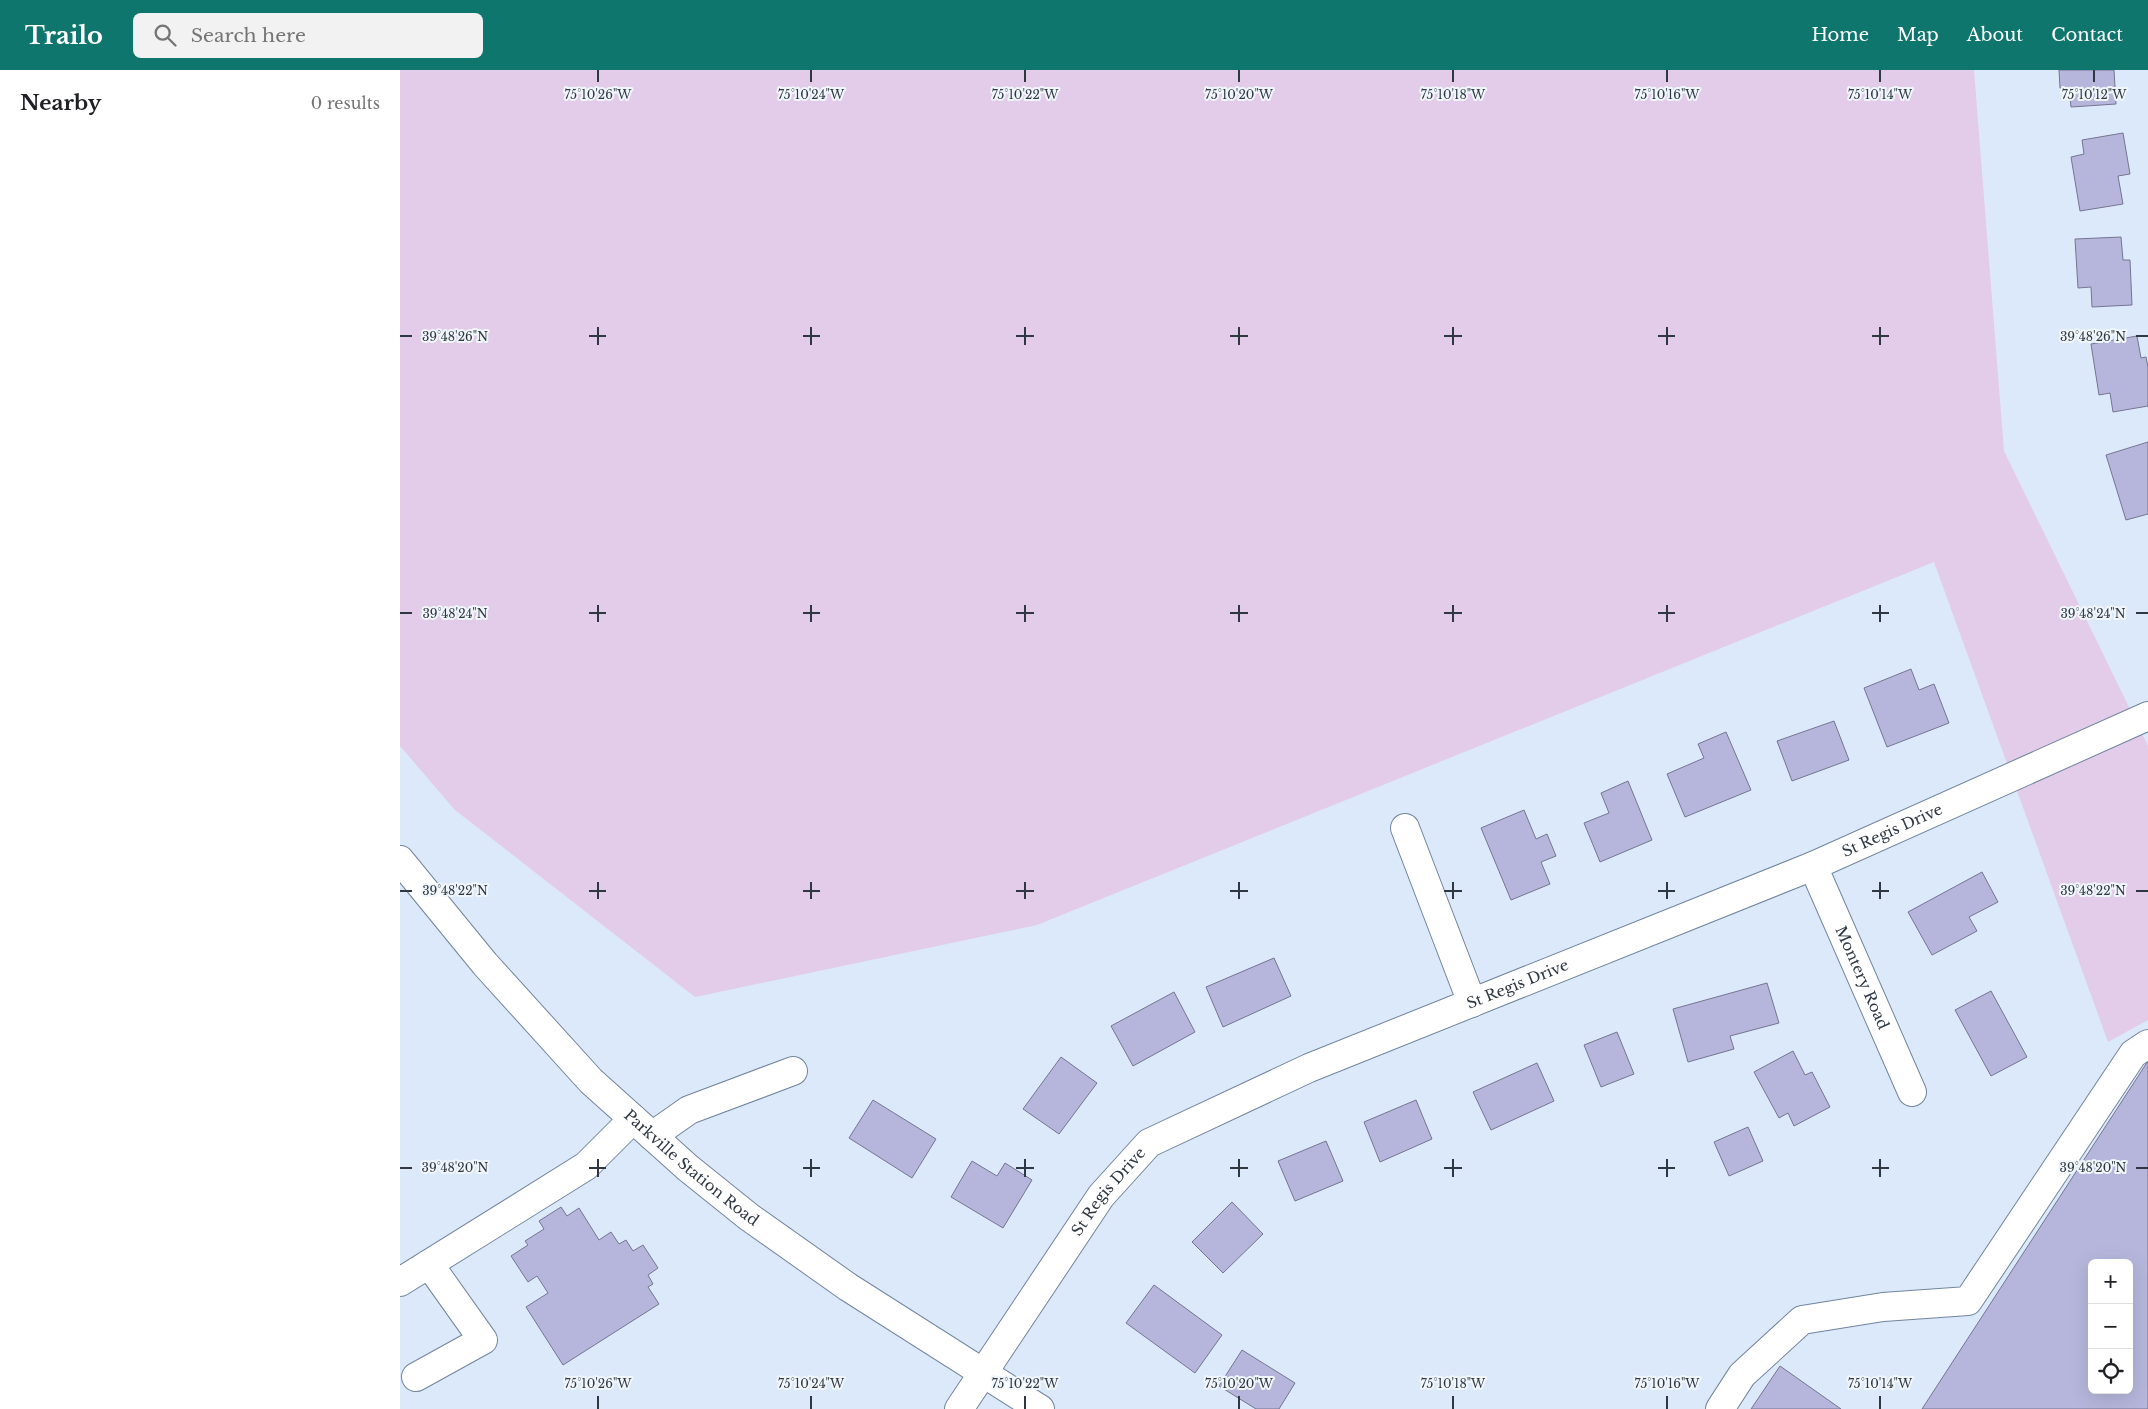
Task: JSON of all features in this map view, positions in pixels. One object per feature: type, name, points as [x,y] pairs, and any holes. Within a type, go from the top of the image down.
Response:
[{"type":"street","name":"St Regis Drive","points":[[959,1409],[1101,1196],[1149,1143],[1309,1068],[1813,866],[2148,716]]},
{"type":"street","points":[[1404,828],[1472,1003]]},
{"type":"street","name":"Parkville Station Road","points":[[400,860],[485,964],[591,1081],[749,1218],[848,1287],[1040,1409]]},
{"type":"street","name":"Montery Road","points":[[1813,866],[1912,1092]]},
{"type":"street","points":[[1720,1409],[1742,1375],[1802,1320],[1883,1307],[1968,1301],[2133,1054],[2148,1044]]},
{"type":"street","points":[[400,1282],[586,1166],[643,1127],[793,1071]]},
{"type":"street","points":[[416,1377],[483,1340],[429,1264]]},
{"type":"shaded area","points":[[400,70],[1974,70],[2004,451],[2148,746],[2148,1020],[2108,1042],[1934,562],[1037,925],[695,997],[455,810],[400,746]]},
{"type":"building","points":[[2059,70],[2114,70],[2116,104],[2071,107],[2069,88],[2060,88]]},
{"type":"building","points":[[2123,133],[2130,174],[2118,176],[2123,204],[2080,211],[2071,157],[2084,154],[2082,140]]},
{"type":"building","points":[[2121,237],[2123,260],[2130,260],[2132,305],[2092,307],[2091,287],[2078,288],[2075,239]]},
{"type":"building","points":[[2137,336],[2141,358],[2146,357],[2148,367],[2148,406],[2113,412],[2110,393],[2099,395],[2091,344]]},
{"type":"building","points":[[2148,442],[2148,514],[2126,520],[2106,455]]},
{"type":"building","points":[[1911,669],[1919,690],[1934,684],[1949,723],[1887,747],[1864,688]]},
{"type":"building","points":[[1834,721],[1849,760],[1792,781],[1777,741]]},
{"type":"building","points":[[1726,732],[1751,790],[1685,817],[1667,774],[1704,758],[1698,744]]},
{"type":"building","points":[[1628,781],[1652,840],[1600,862],[1584,823],[1609,813],[1601,793]]},
{"type":"building","points":[[1524,810],[1536,839],[1547,834],[1556,856],[1541,862],[1550,884],[1511,900],[1481,828]]},
{"type":"building","points":[[1982,872],[1998,902],[1969,917],[1977,931],[1932,955],[1908,912]]},
{"type":"building","points":[[1274,958],[1291,996],[1223,1027],[1206,987]]},
{"type":"building","points":[[1767,983],[1779,1023],[1730,1036],[1734,1049],[1688,1062],[1673,1009]]},
{"type":"building","points":[[1991,991],[2027,1057],[1991,1076],[1955,1010]]},
{"type":"building","points":[[1174,992],[1195,1032],[1133,1066],[1111,1026]]},
{"type":"building","points":[[1617,1032],[1634,1074],[1601,1087],[1584,1045]]},
{"type":"building","points":[[1793,1051],[1805,1075],[1812,1072],[1830,1107],[1794,1126],[1788,1113],[1779,1118],[1754,1072]]},
{"type":"building","points":[[1061,1057],[1097,1083],[1059,1134],[1023,1109]]},
{"type":"building","points":[[2148,1061],[2148,1409],[1922,1409]]},
{"type":"building","points":[[1537,1063],[1554,1101],[1491,1130],[1473,1092]]},
{"type":"building","points":[[873,1100],[936,1139],[912,1178],[849,1138]]},
{"type":"building","points":[[1416,1100],[1432,1139],[1380,1162],[1364,1122]]},
{"type":"building","points":[[1748,1127],[1763,1161],[1729,1176],[1714,1142]]},
{"type":"building","points":[[1326,1141],[1343,1181],[1295,1201],[1278,1161]]},
{"type":"building","points":[[972,1161],[997,1176],[1005,1163],[1032,1180],[1003,1228],[951,1197]]},
{"type":"building","points":[[1232,1202],[1263,1234],[1223,1273],[1192,1242]]},
{"type":"building","points":[[561,1207],[567,1216],[579,1208],[599,1240],[611,1232],[619,1244],[626,1240],[633,1251],[643,1245],[658,1268],[648,1275],[653,1284],[648,1287],[659,1304],[563,1365],[526,1307],[548,1293],[537,1276],[528,1282],[511,1256],[528,1245],[525,1241],[544,1229],[539,1221]]},
{"type":"building","points":[[1154,1285],[1222,1335],[1195,1373],[1126,1323]]},
{"type":"building","points":[[1242,1350],[1295,1383],[1279,1409],[1256,1409],[1219,1386]]},
{"type":"building","points":[[1780,1366],[1841,1409],[1751,1409]]}]
